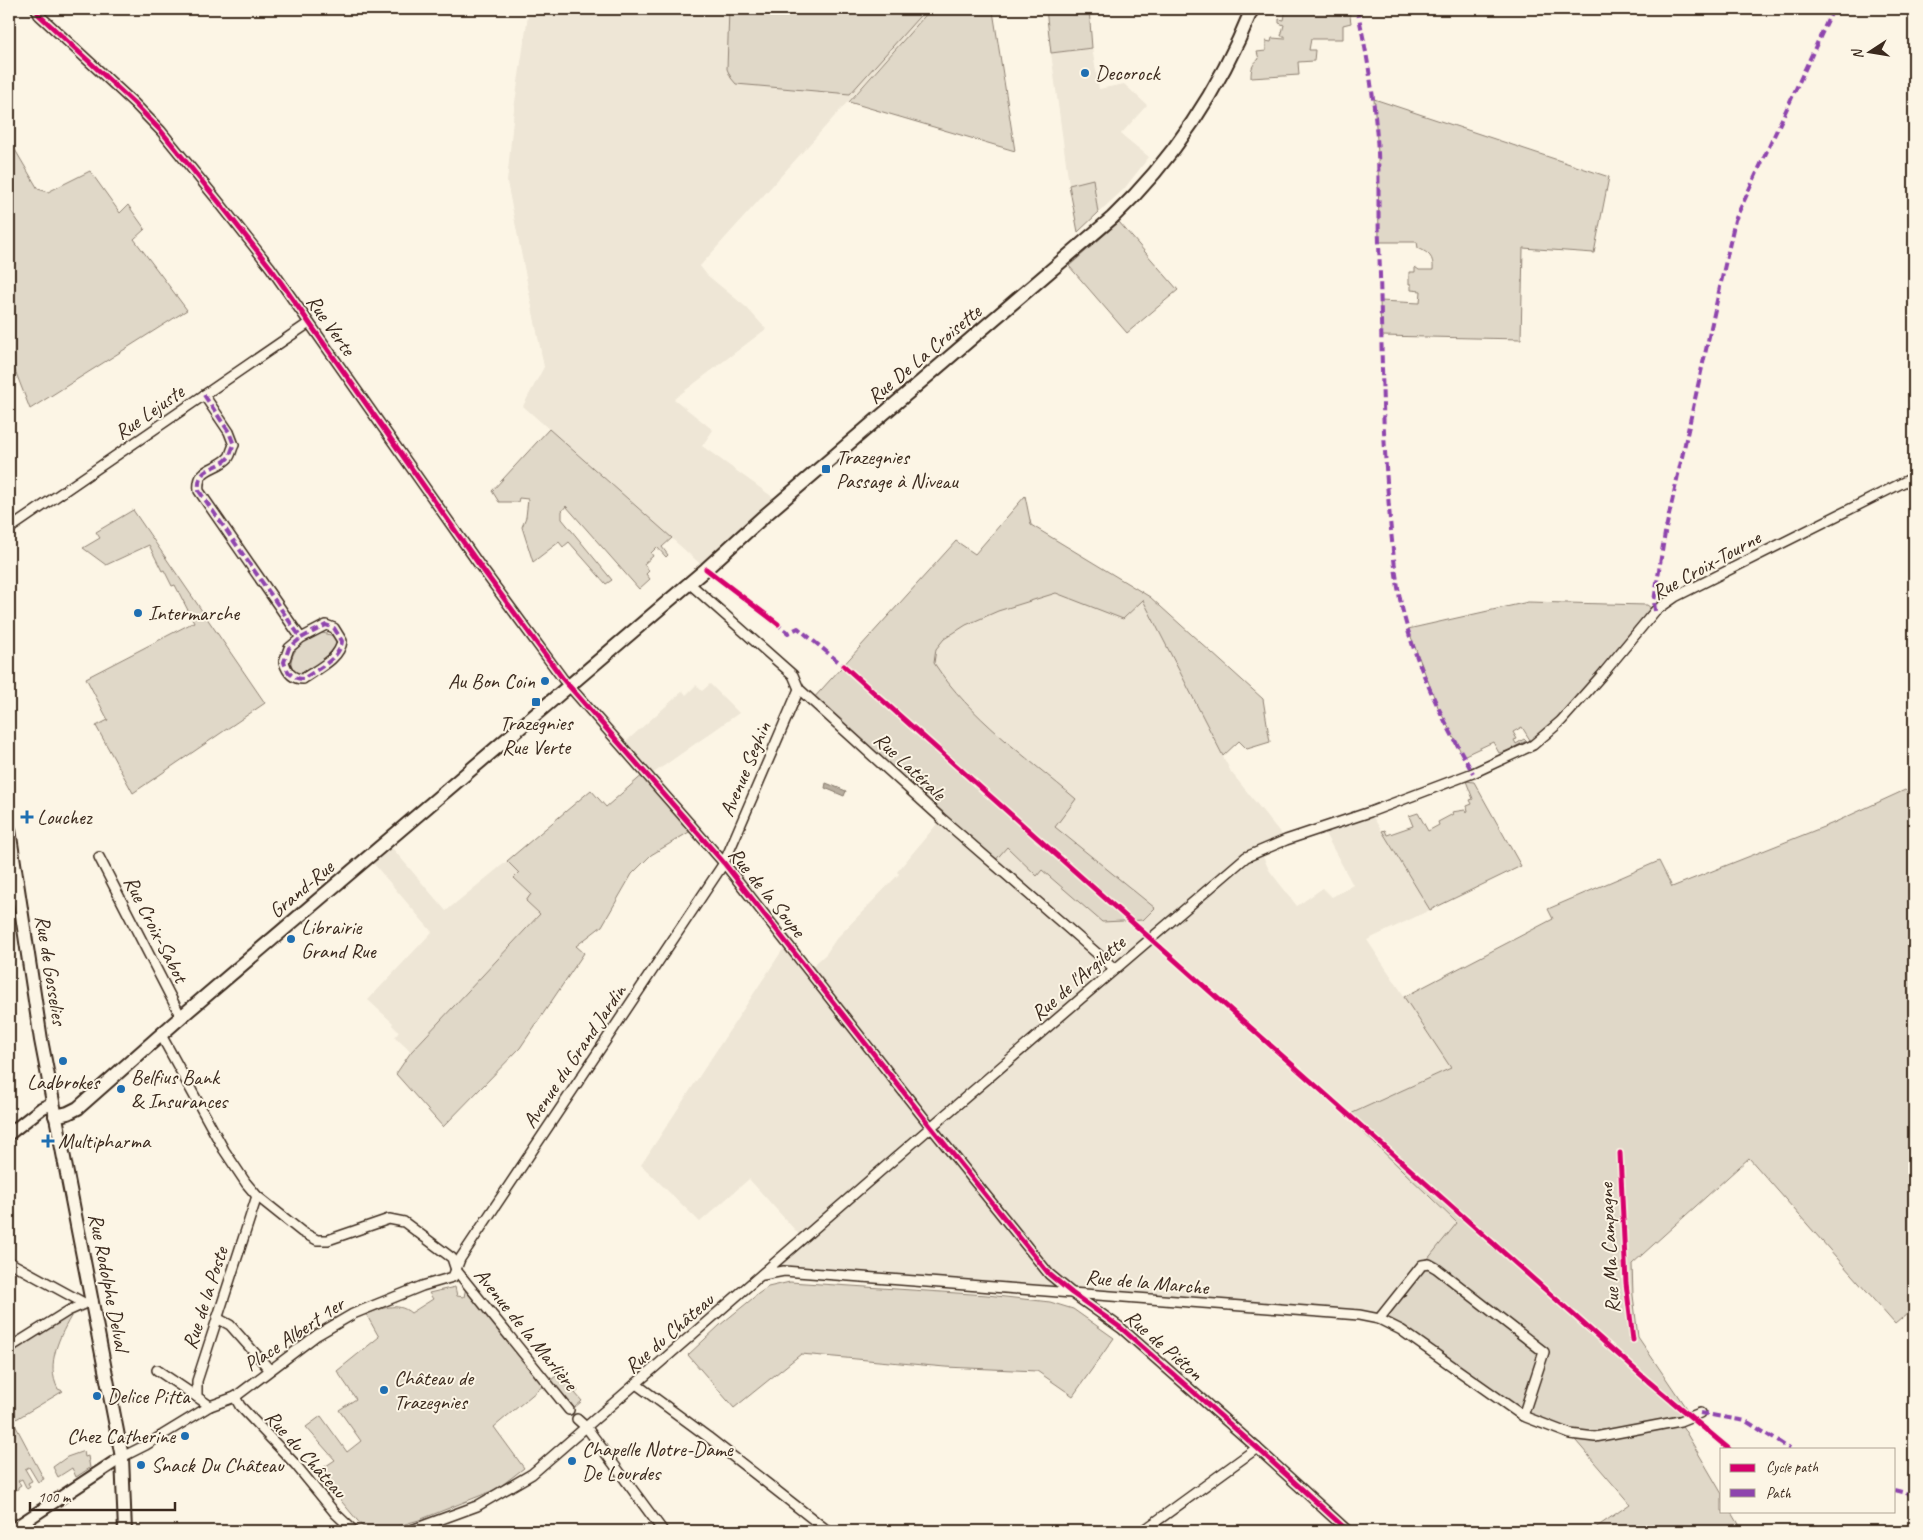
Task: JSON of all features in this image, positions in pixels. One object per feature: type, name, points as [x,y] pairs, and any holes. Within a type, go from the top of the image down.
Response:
[{"type":"main road","name":"Rue De La Croisette","points":[[568,685],[689,583],[1123,207],[1174,148],[1206,102],[1231,57],[1252,9]]},
{"type":"main road","name":"Grand-Rue","points":[[54,1109],[68,1113],[78,1108],[181,1017],[568,685]]},
{"type":"main road","name":"Rue de Gosselies","points":[[9,830],[54,1109]]},
{"type":"main road","name":"Rue Rodolphe Delval","points":[[54,1109],[88,1301],[122,1457],[125,1531]]},
{"type":"street","name":"Rue Verte","points":[[36,9],[40,15],[134,103],[160,132],[270,267],[484,570],[568,685]]},
{"type":"street","name":"Rue Lejuste","points":[[9,530],[309,323]]},
{"type":"street","points":[[204,395],[229,432],[234,445],[229,457],[204,473],[198,481],[199,491],[300,638]]},
{"type":"street","name":"Rue Croix-Tourne","points":[[1473,773],[1533,745],[1561,721],[1655,611],[1676,597],[1914,477]]},
{"type":"street","name":"Rue Latérale","points":[[689,583],[793,674],[799,689],[1114,969]]},
{"type":"street","points":[[326,625],[334,628],[342,641],[342,648],[338,654],[303,679],[297,679],[291,676],[284,662],[289,648],[300,638],[326,625]]},
{"type":"street","name":"Rue de la Soupe","points":[[568,685],[724,863],[931,1127]]},
{"type":"street","name":"Avenue Seghin","points":[[724,863],[799,689]]},
{"type":"street","name":"Rue de l'Argilette","points":[[931,1127],[1246,857],[1286,840],[1370,812],[1473,773]]},
{"type":"street","name":"Rue Croix-Sabot","points":[[99,857],[181,1017]]},
{"type":"street","name":"Avenue du Grand Jardin","points":[[456,1270],[460,1259],[724,863]]},
{"type":"street","points":[[161,1035],[224,1150],[257,1196]]},
{"type":"street","points":[[9,1134],[42,1108],[54,1109]]},
{"type":"street","name":"Rue du Château","points":[[409,1531],[476,1506],[532,1474],[931,1127]]},
{"type":"street","name":"Rue de Piéton","points":[[931,1127],[1050,1274],[1072,1293],[1121,1328],[1258,1448],[1348,1531]]},
{"type":"street","name":"Avenue de la Marlière","points":[[257,1196],[302,1232],[317,1240],[328,1240],[389,1219],[404,1222],[452,1258],[456,1270],[569,1410]]},
{"type":"street","name":"Rue de la Poste","points":[[197,1397],[197,1381],[257,1196]]},
{"type":"street","points":[[9,1262],[88,1301]]},
{"type":"street","points":[[1379,1319],[1422,1265],[1429,1264],[1436,1268],[1544,1352],[1523,1416]]},
{"type":"street","name":"Place Albert 1er","points":[[122,1457],[146,1445],[210,1406],[235,1397],[318,1335],[353,1314],[422,1286],[452,1278],[456,1270]]},
{"type":"street","name":"Rue de la Marche","points":[[762,1275],[784,1271],[1072,1293],[1102,1297],[1359,1315],[1379,1319],[1401,1330],[1523,1416],[1570,1434],[1595,1437],[1680,1421],[1700,1413]]},
{"type":"street","points":[[9,1348],[68,1311],[88,1301]]},
{"type":"street","points":[[217,1318],[230,1325],[270,1370]]},
{"type":"street","points":[[157,1370],[210,1406]]},
{"type":"street","points":[[636,1384],[708,1437],[828,1531]]},
{"type":"street","name":"Rue du Château","points":[[235,1397],[240,1406],[295,1464],[334,1513],[354,1531]]},
{"type":"street","name":"Avenue de la Marlière","points":[[577,1419],[587,1428],[663,1531]]},
{"type":"street","points":[[1143,1531],[1258,1448]]},
{"type":"street","points":[[10,1531],[122,1457]]},
{"type":"shaded area","points":[[529,9],[931,9],[700,266],[707,275],[747,308],[766,329],[674,399],[713,430],[702,446],[781,503],[706,569],[523,406],[544,367],[507,182],[514,109]]},
{"type":"shaded area","points":[[729,9],[926,9],[850,94],[736,84],[727,69]]},
{"type":"shaded area","points":[[931,9],[1006,9],[993,11],[1015,151],[849,102]]},
{"type":"shaded area","points":[[1046,9],[1089,9],[1092,48],[1051,53]]},
{"type":"shaded area","points":[[1286,9],[1312,9],[1312,11],[1349,9],[1351,23],[1343,25],[1343,39],[1311,39],[1309,50],[1315,50],[1314,61],[1298,62],[1299,75],[1251,78],[1252,67],[1259,59],[1257,52],[1266,51],[1266,41],[1271,42],[1272,38],[1285,39],[1285,36],[1281,36],[1284,25],[1279,23],[1279,19],[1284,20]]},
{"type":"shaded area","points":[[1092,48],[1099,89],[1124,84],[1147,105],[1121,134],[1149,157],[1124,189],[1098,213],[1093,180],[1069,185],[1051,53]]},
{"type":"shaded area","points":[[1374,99],[1609,177],[1594,253],[1523,248],[1521,339],[1381,336],[1380,301],[1420,303],[1421,291],[1411,290],[1409,272],[1415,272],[1415,267],[1419,270],[1433,270],[1433,262],[1430,256],[1418,248],[1417,242],[1379,242],[1378,154]]},
{"type":"shaded area","points":[[9,141],[38,189],[48,192],[90,171],[120,213],[128,205],[145,229],[134,239],[187,310],[30,409],[9,355]]},
{"type":"shaded area","points":[[1093,179],[1098,213],[1078,232],[1069,185]]},
{"type":"shaded area","points":[[1119,222],[1178,290],[1127,333],[1069,266]]},
{"type":"shaded area","points":[[549,429],[672,538],[662,547],[668,555],[666,557],[657,547],[651,553],[653,556],[644,564],[649,571],[646,574],[650,579],[639,589],[566,506],[562,511],[562,519],[612,580],[606,584],[569,542],[563,547],[559,542],[533,562],[522,527],[526,517],[528,499],[519,498],[518,502],[499,502],[492,491]]},
{"type":"shaded area","points":[[1025,496],[1031,525],[1150,597],[1263,699],[1270,742],[1247,749],[1239,741],[1223,756],[1143,600],[1123,619],[1056,593],[998,611],[966,625],[944,639],[936,649],[934,663],[964,702],[1000,736],[1076,799],[1055,827],[1155,908],[1143,920],[1102,922],[1042,870],[1037,876],[1007,847],[993,863],[812,700],[956,541],[975,554]]},
{"type":"shaded area","points":[[133,510],[265,703],[133,793],[96,726],[108,720],[86,678],[194,622],[175,585],[172,586],[164,570],[162,571],[149,545],[106,565],[83,548],[100,538],[96,532]]},
{"type":"shaded area","points":[[956,541],[975,554],[1143,600],[1231,772],[1286,840],[1260,850],[1269,870],[1297,906],[1323,888],[1332,897],[1353,885],[1322,828],[1370,812],[1430,910],[1367,940],[1452,1068],[1346,1116],[1457,1224],[1379,1319],[784,1271],[762,1275],[803,1239],[749,1179],[700,1222],[641,1165],[787,943],[808,970],[826,954],[836,939],[899,874],[897,872],[941,819],[812,700]]},
{"type":"shaded area","points":[[1528,602],[1647,605],[1655,611],[1533,745],[1522,727],[1513,732],[1517,739],[1514,740],[1516,744],[1524,739],[1526,741],[1507,751],[1499,753],[1493,742],[1463,756],[1438,707],[1408,629]]},
{"type":"shaded area","points":[[322,633],[332,636],[336,641],[331,653],[304,674],[294,672],[291,664],[297,648],[311,637]]},
{"type":"shaded area","points":[[710,684],[739,713],[648,777],[621,746],[683,691],[686,695],[696,685],[702,691]]},
{"type":"shaded area","points":[[645,773],[694,829],[651,855],[632,874],[602,926],[576,946],[584,953],[520,1048],[443,1127],[396,1074],[411,1052],[540,914],[526,901],[531,894],[514,878],[519,873],[507,861],[591,790],[606,807]]},
{"type":"shaded area","points":[[1466,781],[1474,782],[1521,866],[1430,910],[1382,831],[1385,830],[1387,835],[1413,826],[1409,816],[1418,813],[1428,831],[1439,825],[1438,822],[1453,814],[1452,812],[1468,811],[1467,806],[1472,804],[1470,800],[1473,799]]},
{"type":"shaded area","points":[[826,783],[846,791],[844,796],[825,788]]},
{"type":"shaded area","points":[[1905,790],[1914,798],[1914,1308],[1895,1324],[1749,1158],[1632,1264],[1633,1295],[1638,1337],[1692,1417],[1680,1422],[1720,1491],[1720,1512],[1732,1512],[1743,1531],[1591,1531],[1630,1504],[1570,1434],[1543,1424],[1379,1319],[1457,1223],[1346,1116],[1451,1068],[1404,997],[1553,919],[1548,909],[1659,861],[1672,887],[1831,824]]},
{"type":"shaded area","points":[[387,842],[446,911],[507,861],[519,873],[514,879],[531,894],[541,914],[411,1052],[395,1037],[399,1032],[392,1025],[393,1023],[368,1000],[432,932],[368,857]]},
{"type":"shaded area","points":[[790,1282],[987,1295],[1050,1302],[1073,1309],[1114,1338],[1073,1396],[1037,1371],[945,1367],[801,1354],[734,1408],[688,1355],[720,1325],[758,1294],[768,1287]]},
{"type":"shaded area","points":[[455,1287],[457,1296],[464,1297],[466,1287],[544,1385],[494,1427],[524,1468],[497,1489],[419,1520],[381,1531],[362,1526],[317,1472],[335,1460],[306,1427],[321,1416],[347,1452],[361,1441],[339,1410],[356,1399],[337,1371],[379,1337],[366,1314],[389,1307],[400,1307],[411,1313],[433,1299],[429,1293]]},
{"type":"shaded area","points":[[73,1313],[59,1340],[54,1360],[54,1379],[58,1389],[63,1391],[13,1421],[44,1479],[38,1482],[29,1467],[25,1469],[32,1481],[28,1483],[30,1487],[27,1489],[22,1479],[18,1481],[21,1485],[18,1489],[9,1494],[9,1353]]},
{"type":"shaded area","points":[[562,1371],[578,1391],[575,1393],[582,1401],[574,1408],[551,1380]]},
{"type":"shaded area","points":[[84,1451],[85,1457],[88,1456],[90,1468],[76,1477],[72,1468],[58,1477],[53,1467],[67,1457]]},
{"type":"marked path","points":[[1357,9],[1370,80],[1378,152],[1385,452],[1389,511],[1400,599],[1413,645],[1430,689],[1450,732],[1473,773]]},
{"type":"marked path","points":[[1655,611],[1654,601],[1665,533],[1735,220],[1833,9]]},
{"type":"marked path","points":[[204,395],[229,432],[234,445],[229,457],[204,473],[199,483],[199,491],[301,638],[326,625],[334,628],[342,641],[337,653],[332,658],[303,679],[296,678],[290,674],[284,662],[289,648],[301,638]]},
{"type":"marked path","points":[[775,622],[788,633],[798,628],[846,668]]},
{"type":"marked path","points":[[1700,1413],[1746,1421],[1788,1448]]},
{"type":"marked path","points":[[1896,1490],[1914,1495]]},
{"type":"cycle path","points":[[36,9],[39,15],[134,103],[161,131],[218,201],[270,267],[478,563],[563,679],[724,863],[1049,1274],[1121,1328],[1348,1531]]},
{"type":"cycle path","points":[[706,569],[778,624]]},
{"type":"cycle path","points":[[844,666],[1648,1381],[1728,1448]]},
{"type":"cycle path","name":"Rue Ma Campagne","points":[[1620,1153],[1626,1283],[1633,1340]]},
{"type":"place","name":"Decorock","points":[[1085,73]]},
{"type":"place","name":"Trazegnies Passage à Niveau","points":[[826,469]]},
{"type":"place","name":"Intermarche","points":[[138,613]]},
{"type":"place","name":"Au Bon Coin","points":[[545,681]]},
{"type":"place","name":"Trazegnies Rue Verte","points":[[536,702]]},
{"type":"place","name":"Louchez","points":[[27,817]]},
{"type":"place","name":"Librairie Grand Rue","points":[[291,939]]},
{"type":"place","name":"Ladbrokes","points":[[63,1061]]},
{"type":"place","name":"Belfius Bank & Insurances","points":[[121,1089]]},
{"type":"place","name":"Multipharma","points":[[48,1141]]},
{"type":"place","name":"Château de Trazegnies","points":[[384,1390]]},
{"type":"place","name":"Delice Pitta","points":[[97,1396]]},
{"type":"place","name":"Chez Catherine","points":[[185,1436]]},
{"type":"place","name":"Chapelle Notre-Dame De Lourdes","points":[[572,1461]]},
{"type":"place","name":"Snack Du Château","points":[[141,1465]]}]
